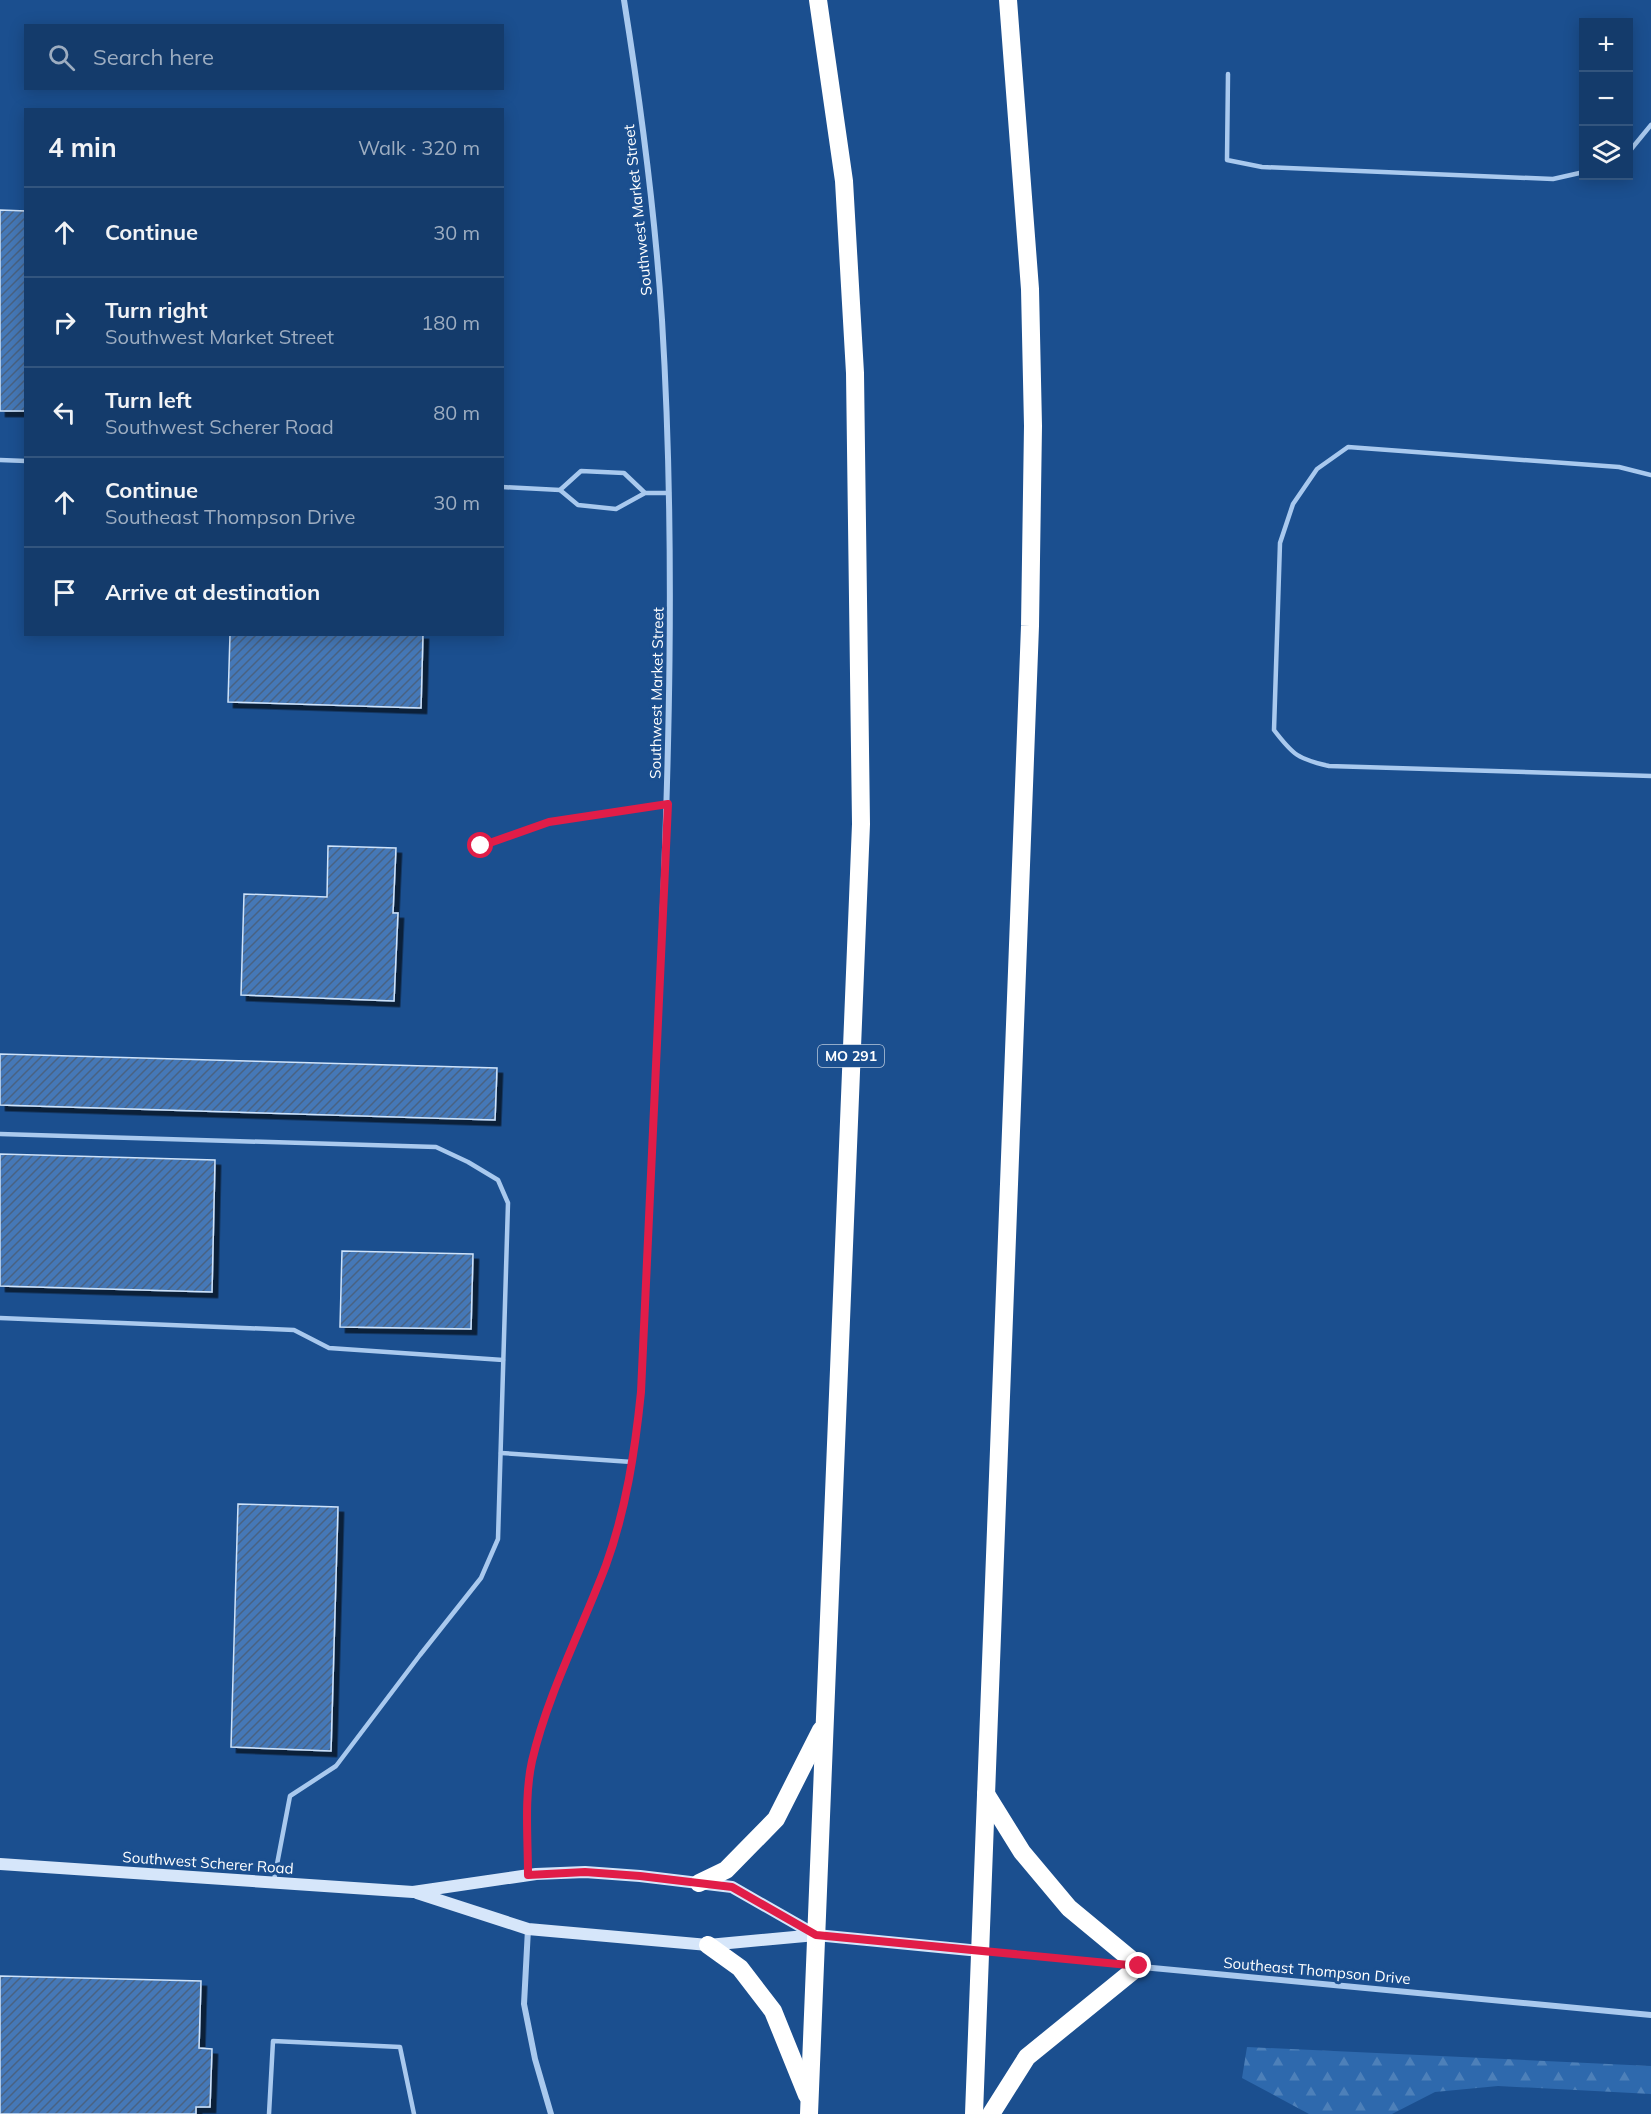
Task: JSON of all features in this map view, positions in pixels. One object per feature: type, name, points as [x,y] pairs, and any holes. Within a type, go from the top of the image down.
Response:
[{"type":"highway","name":"MO 291","points":[[809,2108],[861,824],[855,373],[844,181],[818,0]]},
{"type":"highway","points":[[974,2114],[1030,626],[1033,426],[1030,289],[1008,0]]},
{"type":"highway","points":[[699,1883],[726,1870],[776,1819],[824,1723]]},
{"type":"highway","points":[[986,1794],[1022,1852],[1069,1908],[1139,1966],[1027,2057],[991,2114]]},
{"type":"highway","points":[[708,1945],[741,1968],[773,2011],[809,2108]]},
{"type":"main road","name":"Southwest Scherer Road","points":[[0,1864],[413,1892],[528,1875],[585,1872],[640,1876],[732,1887],[816,1935]]},
{"type":"main road","name":"Southwest Scherer Road","points":[[413,1892],[528,1929],[708,1945],[816,1935],[980,1951]]},
{"type":"street","name":"Southwest Market Street","points":[[528,1875],[527,1808],[532,1763],[550,1701],[606,1565],[624,1505],[641,1392],[668,804],[671,650],[669,493],[662,320],[651,193],[624,0]]},
{"type":"street","points":[[528,1929],[524,2004],[535,2059],[551,2114]]},
{"type":"street","name":"Southeast Thompson Drive","points":[[980,1951],[1651,2015]]},
{"type":"lane","points":[[1228,74],[1227,160],[1262,167],[1553,179],[1579,173]]},
{"type":"lane","points":[[1633,148],[1651,125]]},
{"type":"lane","points":[[1651,475],[1619,466],[1348,447],[1317,469],[1293,504],[1280,543],[1274,730],[1286,746],[1304,760],[1329,766],[1651,776]]},
{"type":"lane","points":[[0,460],[24,461]]},
{"type":"lane","points":[[560,490],[580,471],[624,473],[645,493]]},
{"type":"lane","points":[[504,487],[560,490],[578,506],[616,509],[645,493],[669,493]]},
{"type":"lane","points":[[481,846],[549,822],[668,804]]},
{"type":"lane","points":[[0,1134],[436,1147],[498,1180],[508,1203],[498,1539],[481,1578],[336,1766],[290,1796],[273,1883]]},
{"type":"lane","points":[[0,1318],[294,1330],[329,1348],[503,1360]]},
{"type":"lane","points":[[501,1453],[632,1462]]},
{"type":"lane","points":[[269,2114],[273,2041],[400,2047],[414,2114]]},
{"type":"green space","points":[[1247,2047],[1651,2066],[1651,2094],[1498,2086],[1435,2092],[1392,2114],[1309,2114],[1242,2078]]},
{"type":"building","points":[[0,210],[24,211],[24,411],[0,411]]},
{"type":"building","points":[[230,636],[423,636],[421,708],[228,702]]},
{"type":"building","points":[[328,846],[396,848],[393,913],[398,913],[394,1001],[241,995],[244,894],[327,897]]},
{"type":"building","points":[[0,1054],[497,1068],[495,1120],[0,1105]]},
{"type":"building","points":[[0,1154],[215,1160],[212,1292],[0,1286]]},
{"type":"building","points":[[342,1251],[473,1254],[471,1329],[340,1327]]},
{"type":"building","points":[[238,1504],[338,1507],[331,1751],[231,1747]]},
{"type":"building","points":[[0,1976],[201,1981],[199,2048],[212,2049],[210,2107],[196,2107],[196,2114],[0,2114]]},
{"type":"route","points":[[481,846],[549,822],[668,804],[641,1392],[636,1447],[624,1505],[606,1565],[568,1652],[550,1701],[532,1763],[527,1808],[528,1875],[585,1872],[732,1887],[816,1935],[1139,1966]]}]
